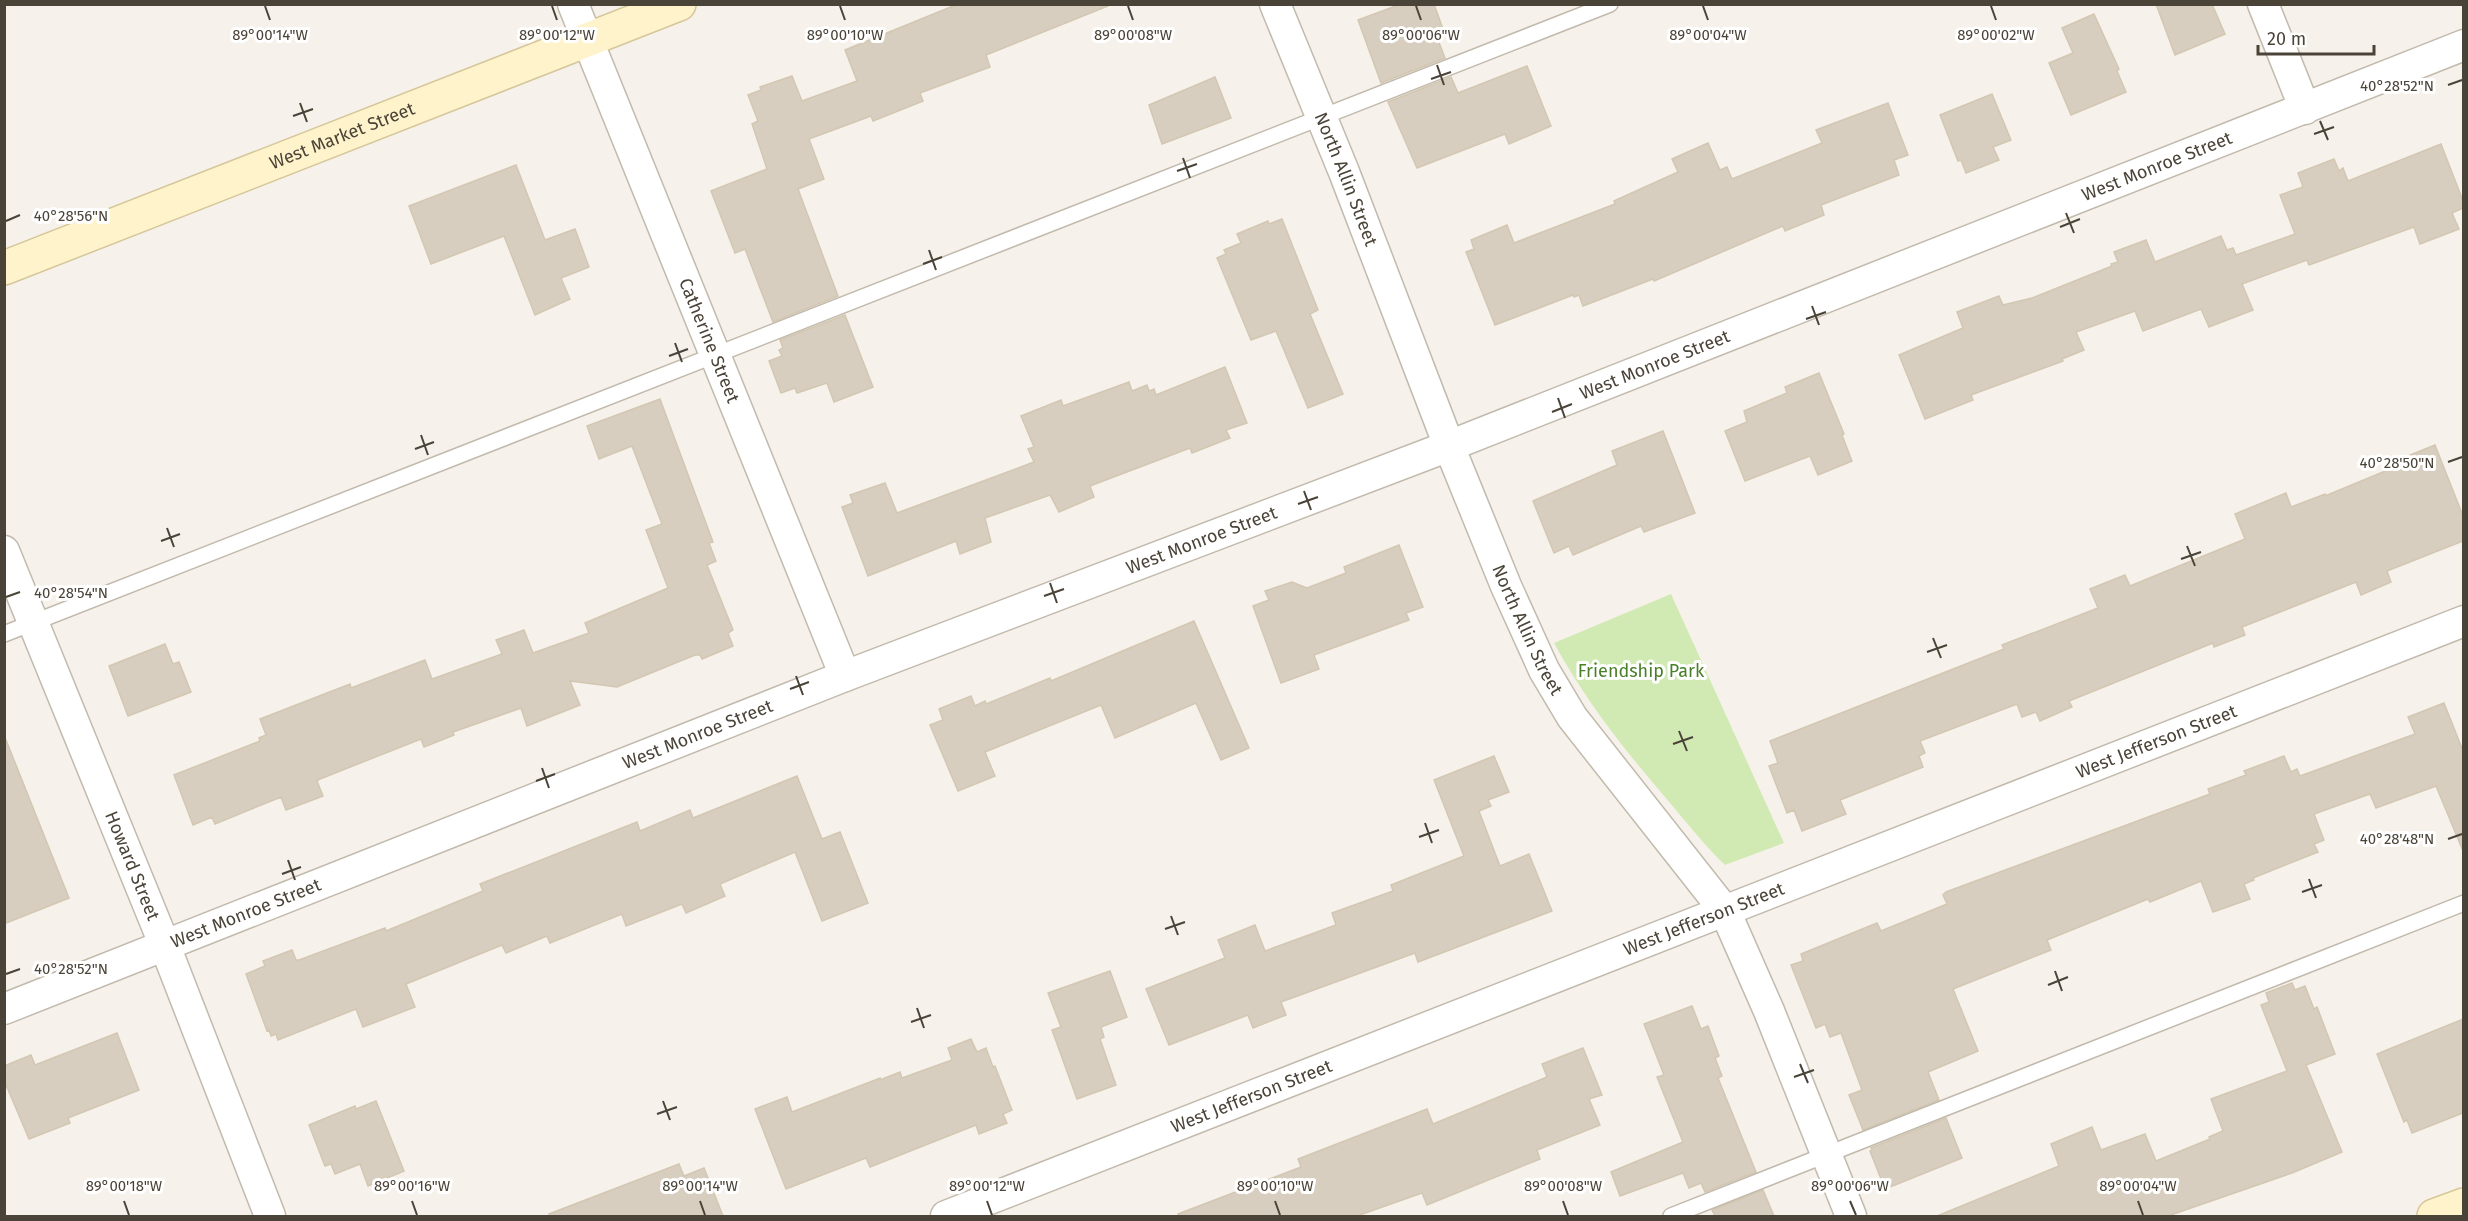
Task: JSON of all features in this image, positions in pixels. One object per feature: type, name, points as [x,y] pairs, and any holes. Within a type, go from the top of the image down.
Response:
[{"type":"street","name":"Catherine Street","points":[[573,4],[845,676]]},
{"type":"street","name":"West Market Street","points":[[4,268],[679,4]]},
{"type":"street","name":"North Allin Street","points":[[1275,4],[1449,446],[1506,586],[1544,670],[1572,717],[1725,911],[1769,1011],[1851,1216]]},
{"type":"street","points":[[2263,4],[2305,108]]},
{"type":"street","name":"West Monroe Street","points":[[4,1009],[845,676],[1449,446],[2463,45]]},
{"type":"street","name":"Howard Street","points":[[4,551],[165,946],[270,1216]]},
{"type":"street","name":"West Jefferson Street","points":[[946,1216],[2463,621]]},
{"type":"street","points":[[2434,1216],[2463,1205]]},
{"type":"lane","points":[[4,634],[1610,4]]},
{"type":"lane","points":[[1671,1216],[2463,903]]},
{"type":"green space","name":"Friendship Park","points":[[1671,594],[1784,843],[1725,865],[1623,746],[1593,706],[1554,643]]},
{"type":"building","points":[[958,4],[1108,4],[1108,6],[986,55],[990,67],[920,93],[923,101],[873,121],[871,116],[809,139],[824,179],[798,189],[838,296],[773,322],[745,249],[735,253],[711,191],[767,169],[752,124],[758,121],[748,95],[761,90],[760,87],[792,76],[802,101],[857,81],[845,50]]},
{"type":"building","points":[[1401,4],[1434,4],[1443,29],[1435,32],[1445,58],[1381,83],[1358,20]]},
{"type":"building","points":[[2156,4],[2212,4],[2225,34],[2175,55]]},
{"type":"building","points":[[2094,14],[2119,69],[2117,71],[2126,92],[2071,115],[2049,63],[2073,53],[2062,28]]},
{"type":"building","points":[[1527,66],[1551,126],[1509,144],[1505,134],[1417,168],[1388,102],[1451,77],[1458,93]]},
{"type":"building","points":[[1215,77],[1231,118],[1162,144],[1149,105]]},
{"type":"building","points":[[1992,94],[2011,140],[1993,147],[1999,160],[1966,173],[1961,160],[1958,161],[1940,115]]},
{"type":"building","points":[[1888,103],[1908,155],[1894,160],[1899,175],[1821,205],[1824,215],[1785,231],[1783,226],[1654,281],[1653,279],[1583,306],[1579,295],[1574,297],[1573,295],[1495,325],[1466,252],[1474,249],[1471,240],[1507,225],[1514,243],[1615,204],[1614,201],[1678,172],[1672,159],[1708,143],[1720,170],[1727,167],[1732,179],[1822,143],[1816,130]]},
{"type":"building","points":[[2441,144],[2463,201],[2463,208],[2452,213],[2459,229],[2420,244],[2414,227],[2309,265],[2307,260],[2242,284],[2253,310],[2209,327],[2201,309],[2143,331],[2135,311],[2076,332],[2084,350],[2062,359],[2063,361],[1971,395],[1973,400],[1925,419],[1899,355],[1963,328],[1957,312],[1999,296],[2003,305],[2032,298],[2112,266],[2111,264],[2118,262],[2114,252],[2146,240],[2155,262],[2221,236],[2227,250],[2233,248],[2236,255],[2295,234],[2280,195],[2303,187],[2298,173],[2334,159],[2339,171],[2343,168],[2348,181]]},
{"type":"building","points":[[516,165],[545,240],[575,229],[589,267],[561,278],[570,299],[535,315],[504,236],[431,264],[409,206]]},
{"type":"building","points":[[1282,219],[1318,310],[1310,314],[1343,394],[1308,408],[1276,331],[1251,340],[1217,258],[1226,254],[1224,250],[1241,243],[1237,234],[1268,221],[1269,224]]},
{"type":"building","points":[[845,315],[873,387],[834,402],[827,383],[797,393],[795,388],[781,393],[769,361],[782,356],[779,350],[783,348],[780,340]]},
{"type":"building","points":[[1225,367],[1247,423],[1226,430],[1230,438],[1192,453],[1190,448],[1090,486],[1094,497],[1059,512],[1050,495],[985,518],[991,542],[960,554],[956,541],[868,576],[842,507],[853,503],[850,495],[885,483],[897,513],[1034,462],[1028,449],[1034,447],[1021,416],[1061,400],[1063,406],[1129,382],[1132,391],[1147,385],[1149,391],[1154,389],[1156,395]]},
{"type":"building","points":[[1819,373],[1844,434],[1842,435],[1852,461],[1818,475],[1810,456],[1745,481],[1725,431],[1747,422],[1744,411],[1787,393],[1785,387]]},
{"type":"building","points":[[660,399],[713,542],[709,543],[716,561],[707,565],[733,630],[728,633],[733,646],[702,659],[700,655],[695,655],[617,687],[570,681],[580,705],[527,726],[521,708],[453,732],[454,735],[424,747],[421,739],[320,779],[317,781],[323,796],[286,810],[281,797],[215,824],[212,817],[193,825],[174,775],[260,741],[259,738],[266,735],[260,719],[350,684],[351,688],[425,660],[432,679],[502,654],[496,640],[524,630],[533,653],[589,633],[585,623],[668,588],[646,530],[662,524],[632,446],[599,459],[587,426]]},
{"type":"building","points":[[1663,431],[1695,513],[1644,532],[1641,526],[1573,555],[1569,546],[1554,553],[1533,501],[1617,465],[1612,451]]},
{"type":"building","points":[[2435,445],[2463,516],[2463,541],[2387,571],[2391,582],[2361,595],[2356,582],[2242,627],[2245,635],[2214,647],[2213,643],[2069,701],[2072,707],[2040,721],[2036,712],[2022,717],[2017,704],[1920,741],[1925,753],[1919,756],[1923,767],[1840,800],[1846,814],[1802,831],[1794,810],[1787,813],[1769,766],[1778,763],[1770,741],[2004,649],[2002,645],[2098,608],[2090,589],[2125,575],[2130,586],[2245,539],[2235,514],[2286,493],[2291,507],[2325,494],[2325,496],[2395,467],[2393,462]]},
{"type":"building","points":[[1399,545],[1423,607],[1406,613],[1409,620],[1314,655],[1319,669],[1281,683],[1253,606],[1269,600],[1265,591],[1292,582],[1307,588],[1346,573],[1344,567]]},
{"type":"building","points":[[1194,621],[1249,748],[1221,760],[1196,703],[1115,738],[1101,705],[985,752],[995,776],[958,791],[930,725],[943,720],[939,709],[971,696],[975,706],[985,701],[986,704],[1050,678],[1051,681]]},
{"type":"building","points":[[165,644],[173,664],[179,662],[191,692],[128,716],[109,666]]},
{"type":"building","points":[[2444,703],[2463,751],[2463,851],[2436,786],[2376,808],[2370,794],[2314,814],[2324,840],[2314,844],[2318,852],[2253,878],[2254,880],[2244,884],[2250,899],[2213,912],[2201,881],[2150,902],[2148,899],[2047,940],[2051,950],[1953,989],[1978,1051],[1928,1072],[1939,1100],[1863,1130],[1849,1095],[1862,1090],[1841,1033],[1830,1037],[1825,1024],[1816,1028],[1791,965],[1803,961],[1801,954],[1877,923],[1881,931],[1947,904],[1943,895],[1946,892],[2210,794],[2208,789],[2246,775],[2244,771],[2284,756],[2291,772],[2297,769],[2300,776],[2415,734],[2408,717]]},
{"type":"building","points":[[6,740],[69,898],[4,924],[4,741]]},
{"type":"building","points":[[1494,756],[1509,792],[1488,800],[1491,806],[1479,811],[1500,866],[1529,854],[1552,911],[1418,962],[1415,953],[1281,1002],[1286,1015],[1253,1028],[1248,1015],[1169,1045],[1146,989],[1225,958],[1218,940],[1255,925],[1265,951],[1336,925],[1332,913],[1393,891],[1391,885],[1464,856],[1434,780]]},
{"type":"building","points":[[797,776],[822,839],[840,832],[868,903],[822,921],[795,852],[720,884],[725,896],[686,913],[682,904],[626,926],[622,914],[550,943],[547,936],[506,953],[502,945],[406,984],[415,1007],[363,1027],[356,1009],[278,1040],[276,1034],[271,1036],[269,1030],[267,1031],[246,974],[265,966],[263,961],[292,950],[296,960],[299,960],[385,928],[386,931],[483,891],[480,884],[637,822],[640,831],[690,810],[693,818]]},
{"type":"building","points":[[1110,971],[1127,1017],[1101,1027],[1104,1037],[1100,1039],[1116,1085],[1077,1099],[1052,1030],[1061,1027],[1048,993]]},
{"type":"building","points":[[2292,983],[2295,990],[2305,986],[2314,1009],[2317,1007],[2335,1054],[2306,1065],[2342,1152],[2292,1173],[2168,1216],[1937,1216],[2059,1166],[2051,1144],[2092,1127],[2101,1150],[2145,1134],[2156,1161],[2210,1139],[2209,1137],[2223,1131],[2211,1099],[2287,1071],[2261,1005],[2269,1002],[2266,993]]},
{"type":"building","points":[[1692,1006],[1701,1029],[1708,1026],[1719,1056],[1715,1058],[1722,1076],[1718,1078],[1756,1172],[1705,1192],[1701,1183],[1689,1188],[1683,1173],[1620,1196],[1611,1172],[1683,1142],[1657,1077],[1664,1075],[1644,1024]]},
{"type":"building","points":[[2463,1019],[2463,1113],[2412,1133],[2407,1120],[2404,1122],[2377,1054]]},
{"type":"building","points":[[117,1033],[139,1090],[68,1118],[70,1123],[29,1139],[4,1080],[4,1066],[31,1055],[35,1065]]},
{"type":"building","points":[[971,1039],[977,1052],[986,1048],[993,1067],[995,1066],[1012,1110],[1003,1114],[1007,1123],[979,1134],[976,1125],[870,1167],[866,1158],[786,1189],[755,1109],[787,1097],[792,1112],[880,1078],[880,1080],[900,1072],[902,1078],[952,1060],[948,1048]]},
{"type":"building","points":[[1583,1048],[1602,1095],[1589,1099],[1600,1125],[1537,1150],[1540,1159],[1427,1205],[1422,1193],[1357,1216],[1179,1216],[1178,1214],[1301,1167],[1298,1159],[1427,1109],[1433,1124],[1547,1077],[1542,1064]]},
{"type":"building","points":[[376,1101],[404,1171],[368,1186],[360,1164],[335,1174],[331,1164],[325,1166],[309,1125],[355,1106],[356,1109]]},
{"type":"building","points":[[1946,1118],[1962,1158],[1885,1189],[1870,1151],[1871,1148]]},
{"type":"building","points":[[679,1164],[684,1176],[704,1168],[723,1216],[550,1216],[549,1214]]},
{"type":"building","points":[[1763,1190],[1774,1216],[1715,1216],[1712,1210]]}]
